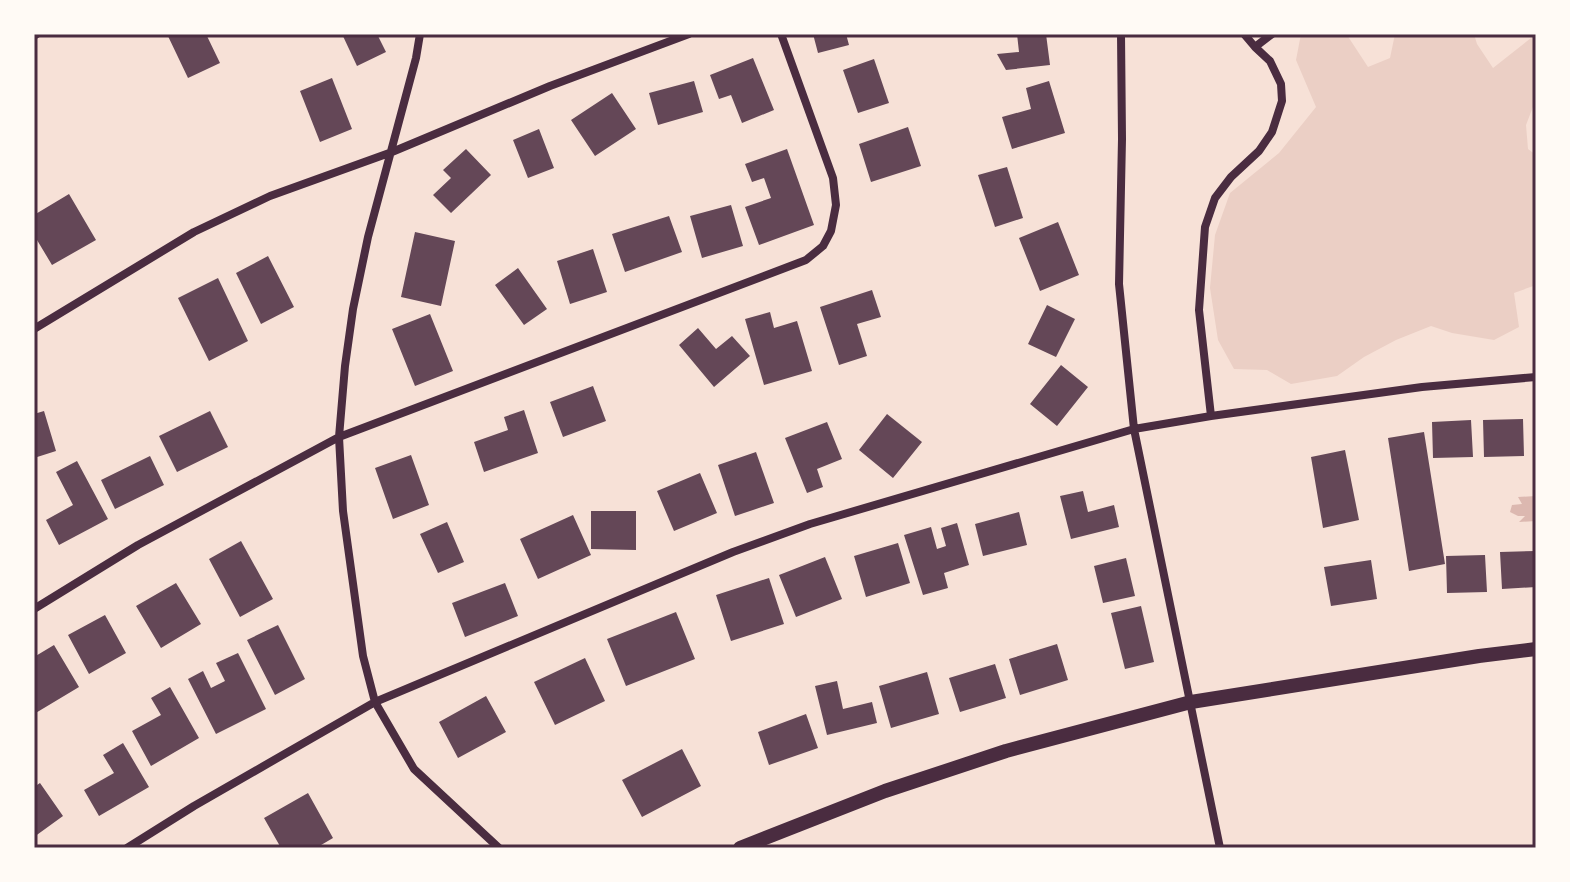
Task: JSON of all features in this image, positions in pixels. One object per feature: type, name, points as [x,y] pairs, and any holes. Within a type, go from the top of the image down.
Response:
[{"type":"main road","points":[[740,848],[885,791],[1006,751],[1191,702],[1536,649]]},
{"type":"street","points":[[420,34],[368,237],[353,309],[339,437],[343,511],[363,656],[375,702],[414,769],[499,848]]},
{"type":"street","points":[[34,329],[194,232],[270,196],[392,152],[550,86],[689,34]]},
{"type":"street","points":[[34,609],[138,545],[339,437],[806,260],[823,246],[831,231],[836,205],[833,178],[781,34]]},
{"type":"street","points":[[1121,34],[1119,284],[1134,429],[1220,848]]},
{"type":"street","points":[[1211,416],[1199,310],[1205,227],[1215,198],[1231,177],[1259,151],[1272,132],[1282,101],[1281,84],[1270,61],[1244,34]]},
{"type":"street","points":[[1255,47],[1272,34]]},
{"type":"street","points":[[127,848],[375,702],[733,552],[810,524],[1134,429],[1422,387],[1536,377]]},
{"type":"shaded area","points":[[1301,34],[1347,35],[1368,67],[1390,58],[1395,34],[1474,34],[1493,68],[1536,34],[1536,99],[1526,125],[1528,149],[1536,155],[1536,285],[1514,293],[1519,327],[1494,340],[1431,326],[1364,357],[1337,376],[1291,384],[1267,370],[1234,369],[1218,340],[1210,288],[1215,235],[1230,193],[1279,153],[1316,107],[1296,60]]},
{"type":"shaded area","points":[[1536,496],[1536,521],[1519,522],[1525,516],[1510,512],[1512,505],[1522,504],[1518,497]]},
{"type":"building","points":[[167,34],[206,34],[220,63],[188,78]]},
{"type":"building","points":[[342,34],[377,34],[386,52],[357,66]]},
{"type":"building","points":[[813,34],[846,34],[849,45],[818,53]]},
{"type":"building","points":[[1017,34],[1046,34],[1050,65],[1006,70],[997,54],[1019,52]]},
{"type":"building","points":[[753,58],[774,110],[742,123],[731,95],[719,99],[710,75]]},
{"type":"building","points":[[874,59],[889,103],[858,113],[843,70]]},
{"type":"building","points":[[332,78],[352,129],[320,142],[300,91]]},
{"type":"building","points":[[694,81],[703,112],[658,125],[649,93]]},
{"type":"building","points":[[1049,81],[1065,133],[1012,149],[1002,117],[1031,109],[1026,88]]},
{"type":"building","points":[[612,93],[636,129],[595,156],[571,120]]},
{"type":"building","points":[[908,127],[921,166],[871,182],[859,144]]},
{"type":"building","points":[[539,129],[554,168],[528,178],[513,140]]},
{"type":"building","points":[[466,149],[491,175],[451,213],[433,195],[451,178],[443,170]]},
{"type":"building","points":[[787,149],[814,225],[759,245],[745,207],[771,198],[764,178],[752,182],[745,164]]},
{"type":"building","points":[[1007,167],[1023,218],[995,227],[978,175]]},
{"type":"building","points":[[69,194],[96,240],[52,265],[34,235],[34,215]]},
{"type":"building","points":[[731,205],[743,246],[702,258],[690,216]]},
{"type":"building","points":[[669,216],[682,252],[625,272],[612,234]]},
{"type":"building","points":[[1058,222],[1079,275],[1040,291],[1019,238]]},
{"type":"building","points":[[415,232],[455,241],[441,306],[401,297]]},
{"type":"building","points":[[593,249],[607,292],[570,304],[557,261]]},
{"type":"building","points":[[268,256],[294,307],[261,324],[236,273]]},
{"type":"building","points":[[518,268],[547,309],[524,325],[495,285]]},
{"type":"building","points":[[218,278],[248,341],[209,361],[178,298]]},
{"type":"building","points":[[872,290],[881,317],[857,324],[867,356],[839,365],[820,307]]},
{"type":"building","points":[[1047,305],[1075,319],[1056,357],[1028,344]]},
{"type":"building","points":[[770,312],[774,328],[797,321],[812,371],[764,385],[745,319]]},
{"type":"building","points":[[430,314],[453,371],[415,386],[392,329]]},
{"type":"building","points":[[698,328],[716,349],[732,336],[750,356],[714,387],[679,345]]},
{"type":"building","points":[[1061,365],[1088,387],[1057,426],[1030,404]]},
{"type":"building","points":[[593,386],[606,421],[563,437],[550,402]]},
{"type":"building","points":[[524,410],[538,453],[484,472],[474,442],[508,430],[504,417]]},
{"type":"building","points":[[44,411],[56,451],[34,458],[34,414]]},
{"type":"building","points":[[210,411],[228,447],[177,472],[159,436]]},
{"type":"building","points":[[887,414],[922,442],[893,478],[859,450]]},
{"type":"building","points":[[1523,419],[1524,456],[1484,457],[1483,420]]},
{"type":"building","points":[[1471,420],[1473,457],[1433,458],[1432,422]]},
{"type":"building","points":[[827,422],[842,459],[817,469],[823,487],[807,493],[785,438]]},
{"type":"building","points":[[1424,432],[1445,564],[1409,571],[1388,438]]},
{"type":"building","points":[[1345,450],[1359,520],[1323,528],[1311,457]]},
{"type":"building","points":[[756,452],[774,503],[735,516],[718,465]]},
{"type":"building","points":[[411,455],[429,505],[393,519],[375,468]]},
{"type":"building","points":[[150,456],[164,485],[115,509],[101,480]]},
{"type":"building","points":[[77,461],[108,519],[59,545],[46,520],[73,505],[56,472]]},
{"type":"building","points":[[700,473],[717,513],[674,531],[657,491]]},
{"type":"building","points":[[1083,491],[1088,512],[1114,505],[1119,527],[1071,539],[1060,496]]},
{"type":"building","points":[[591,511],[636,511],[636,550],[591,549]]},
{"type":"building","points":[[1019,512],[1027,545],[983,556],[975,524]]},
{"type":"building","points":[[573,515],[591,555],[538,579],[520,539]]},
{"type":"building","points":[[447,522],[464,562],[438,573],[420,534]]},
{"type":"building","points":[[957,523],[969,565],[944,573],[948,588],[923,595],[904,535],[931,527],[937,549],[946,546],[941,528]]},
{"type":"building","points":[[241,541],[273,599],[240,617],[209,559]]},
{"type":"building","points":[[898,543],[910,583],[866,597],[854,556]]},
{"type":"building","points":[[1536,551],[1536,587],[1502,589],[1500,552]]},
{"type":"building","points":[[1485,555],[1487,592],[1447,593],[1446,556]]},
{"type":"building","points":[[825,557],[842,599],[796,617],[779,575]]},
{"type":"building","points":[[1126,558],[1135,596],[1103,603],[1094,566]]},
{"type":"building","points":[[1371,560],[1377,599],[1331,606],[1324,567]]},
{"type":"building","points":[[769,578],[784,624],[731,641],[716,595]]},
{"type":"building","points":[[176,583],[201,624],[161,648],[136,606]]},
{"type":"building","points":[[505,583],[518,616],[465,637],[452,603]]},
{"type":"building","points":[[1141,606],[1154,662],[1125,669],[1111,613]]},
{"type":"building","points":[[676,612],[695,659],[626,686],[607,639]]},
{"type":"building","points":[[105,615],[126,653],[89,674],[68,635]]},
{"type":"building","points":[[278,625],[305,679],[275,695],[247,640]]},
{"type":"building","points":[[1057,644],[1068,680],[1020,695],[1009,659]]},
{"type":"building","points":[[54,645],[79,687],[34,714],[34,657]]},
{"type":"building","points":[[238,653],[266,709],[216,734],[188,679],[203,671],[211,688],[225,681],[216,663]]},
{"type":"building","points":[[585,658],[605,701],[555,725],[534,682]]},
{"type":"building","points":[[995,664],[1006,698],[960,712],[949,678]]},
{"type":"building","points":[[927,672],[939,714],[891,728],[879,686]]},
{"type":"building","points":[[837,681],[843,709],[872,702],[877,723],[827,735],[815,686]]},
{"type":"building","points":[[170,687],[199,738],[151,766],[132,731],[161,715],[151,698]]},
{"type":"building","points":[[486,696],[506,732],[458,758],[439,722]]},
{"type":"building","points":[[806,714],[818,748],[769,765],[758,732]]},
{"type":"building","points":[[123,743],[149,787],[99,816],[84,790],[114,773],[103,755]]},
{"type":"building","points":[[682,749],[701,786],[642,817],[622,780]]},
{"type":"building","points":[[40,783],[63,816],[34,837],[34,787]]},
{"type":"building","points":[[308,793],[333,838],[316,848],[281,848],[264,818]]}]
